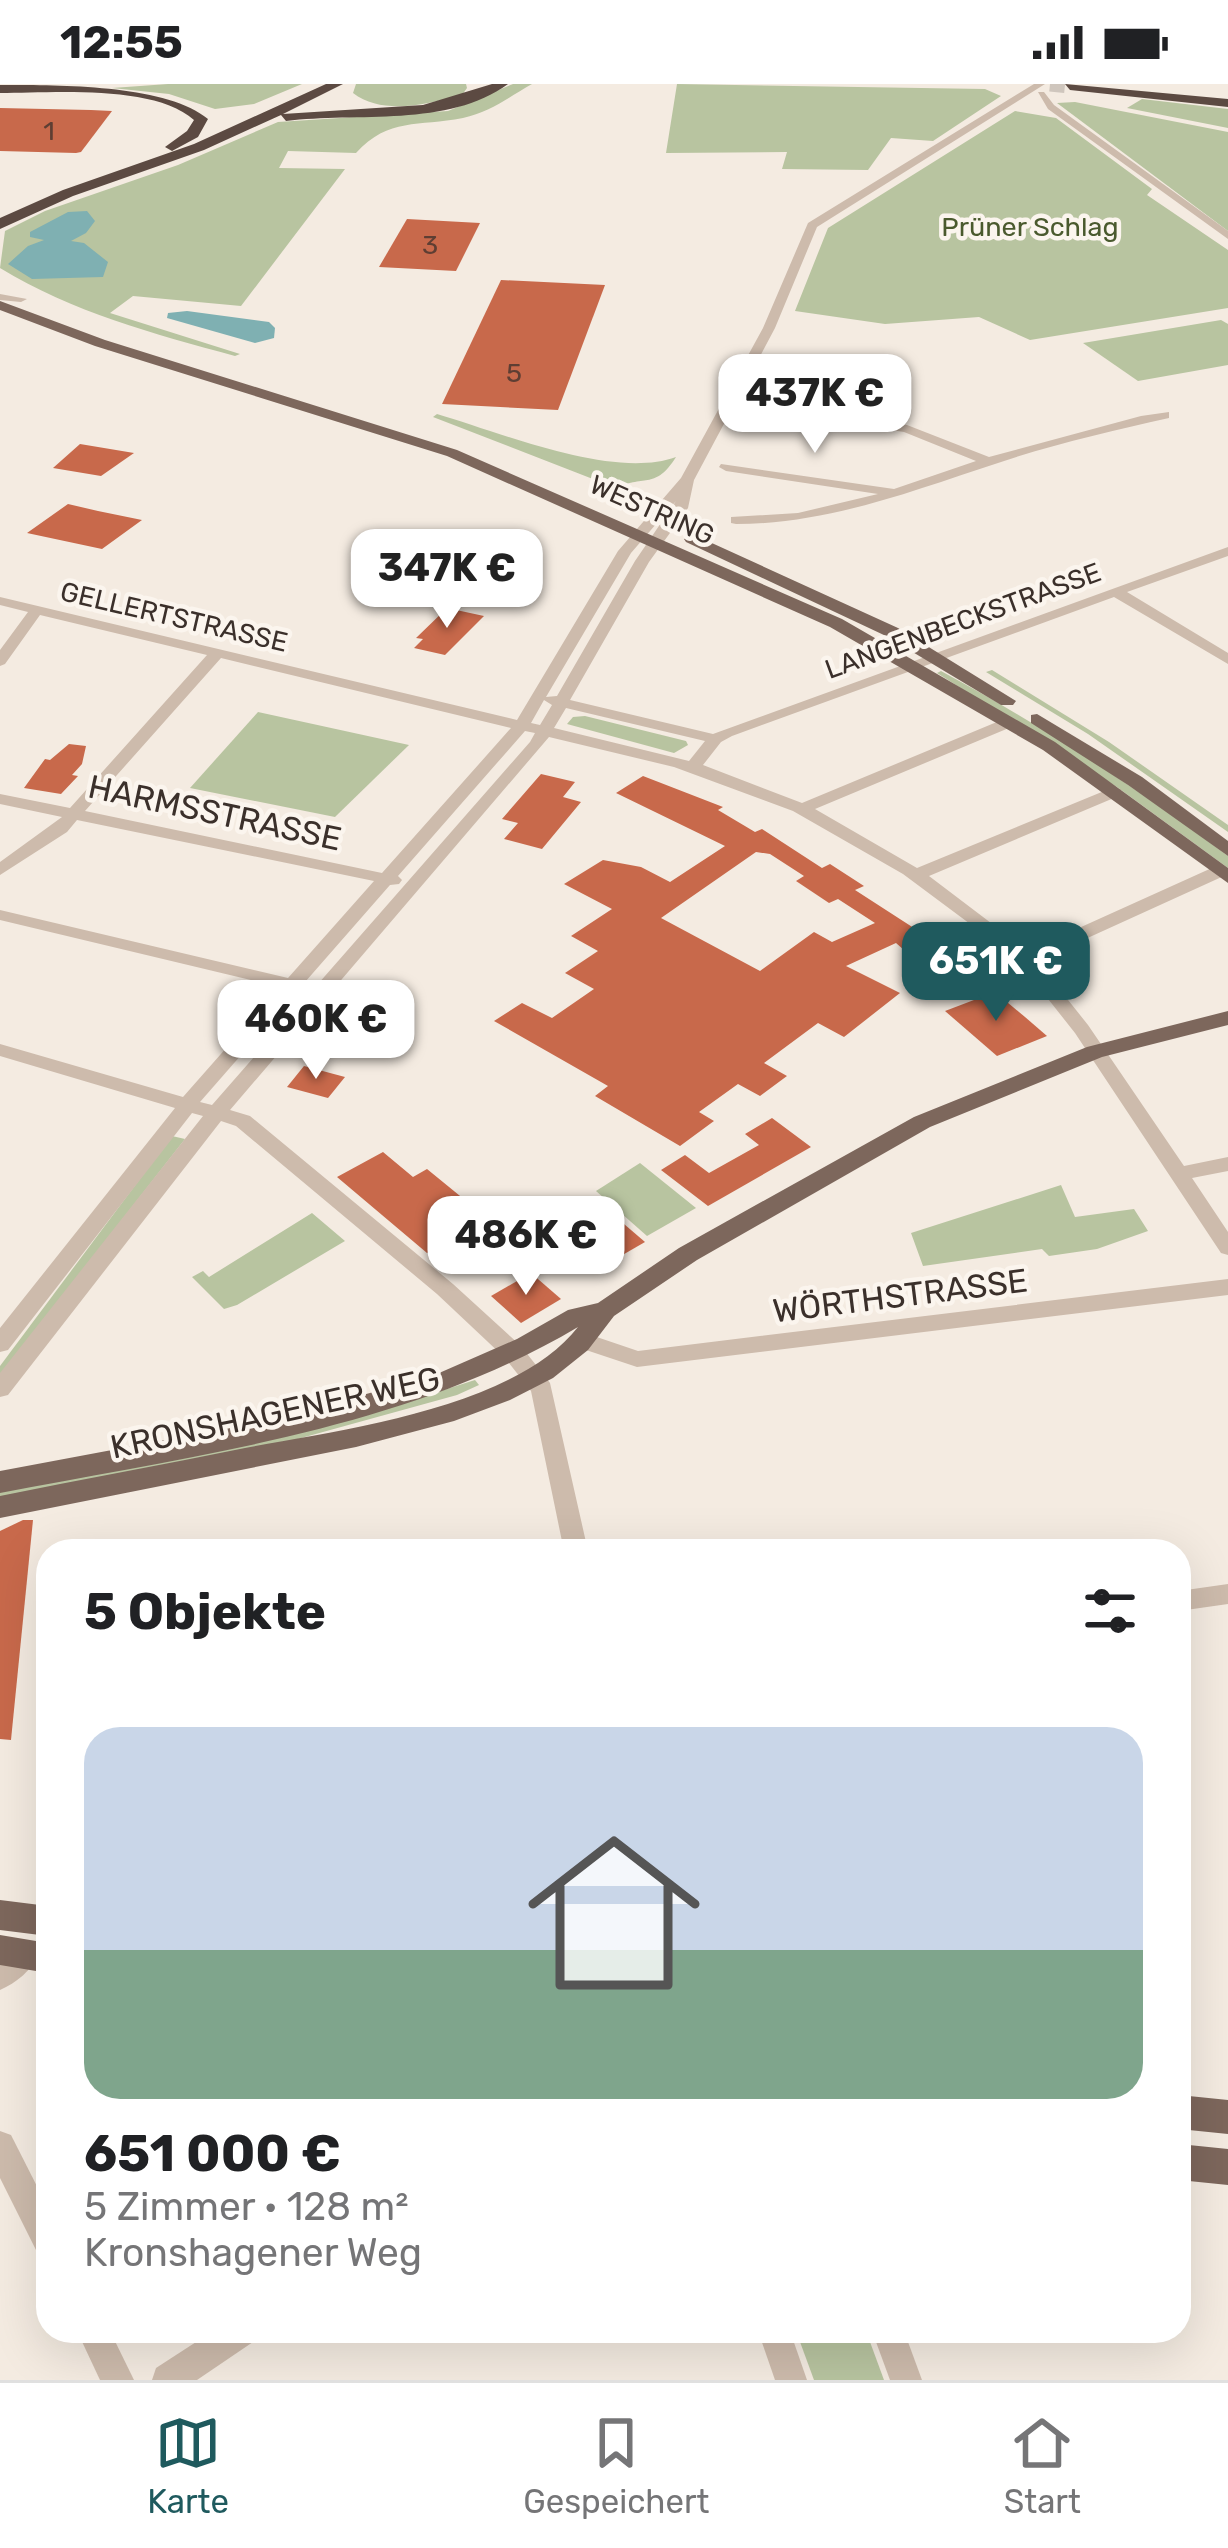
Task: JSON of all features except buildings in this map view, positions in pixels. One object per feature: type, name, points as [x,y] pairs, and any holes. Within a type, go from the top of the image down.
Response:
[{"type":"highway","points":[[0,88],[86,84]]},
{"type":"highway","points":[[0,210],[62,184],[159,154],[318,84]]},
{"type":"highway","points":[[218,139],[338,84]]},
{"type":"highway","points":[[350,84],[347,93],[354,99],[397,107],[451,102],[468,94],[470,84]]},
{"type":"highway","points":[[0,224],[56,198],[218,139],[304,114],[441,109],[502,84]]},
{"type":"highway","points":[[1094,84],[1228,101]]},
{"type":"highway","points":[[1070,86],[1228,101]]},
{"type":"highway","points":[[0,88],[141,92],[173,99],[197,111],[201,119],[197,130],[159,154]]},
{"type":"main road","name":"WESTRING","points":[[0,297],[21,299],[132,343],[403,423],[653,530],[913,664],[1010,722],[1224,874]]},
{"type":"main road","name":"WESTRING","points":[[0,297],[129,352],[428,443],[829,601],[937,659],[1135,781],[1228,850]]},
{"type":"main road","name":"KRONSHAGENER WEG","points":[[0,1507],[406,1426],[481,1402],[532,1375],[582,1340],[605,1310],[688,1254],[879,1144],[980,1096],[1095,1052],[1228,1018]]},
{"type":"main road","name":"KRONSHAGENER WEG","points":[[0,1482],[352,1411],[437,1385],[513,1352],[577,1316],[605,1310]]},
{"type":"main road","points":[[0,1915],[36,1920]]},
{"type":"main road","points":[[1191,2113],[1228,2116]]},
{"type":"main road","points":[[1191,2163],[1228,2167]]},
{"type":"street","points":[[0,1344],[187,1105],[522,724],[653,530],[684,503],[687,480],[769,328],[812,225],[1001,106],[1016,91],[1039,88],[1051,106],[1228,236]]},
{"type":"street","points":[[728,400],[907,429],[989,461]]},
{"type":"street","points":[[736,520],[811,516],[1116,422],[1165,415]]},
{"type":"street","points":[[726,466],[896,493]]},
{"type":"street","points":[[0,1389],[217,1114],[547,731],[653,530]]},
{"type":"street","name":"LANGENBECKSTRASSE","points":[[715,739],[1228,551]]},
{"type":"street","points":[[1116,592],[1228,658]]},
{"type":"street","name":"GELLERTSTRASSE","points":[[0,601],[693,767],[801,809],[919,874],[1026,959],[1228,1248]]},
{"type":"street","points":[[0,661],[37,608]]},
{"type":"street","points":[[0,870],[74,814],[218,652]]},
{"type":"street","points":[[540,698],[715,739],[693,767]]},
{"type":"street","points":[[801,809],[1010,722]]},
{"type":"street","points":[[919,874],[1114,792]]},
{"type":"street","name":"HARMSSTRASSE","points":[[0,799],[417,886]]},
{"type":"street","points":[[1026,959],[1224,874]]},
{"type":"street","points":[[0,915],[291,984]]},
{"type":"street","points":[[0,1050],[243,1121],[446,1289],[513,1352],[549,1408],[574,1539]]},
{"type":"street","points":[[1177,1174],[1228,1164]]},
{"type":"street","name":"WÖRTHSTRASSE","points":[[582,1340],[637,1358],[1228,1287]]},
{"type":"street","points":[[1191,1599],[1228,1594]]},
{"type":"street","points":[[0,2146],[36,2217]]},
{"type":"street","points":[[100,2343],[118,2380]]},
{"type":"street","points":[[169,2380],[224,2343]]},
{"type":"street","points":[[778,2343],[791,2380]]},
{"type":"street","points":[[893,2343],[906,2380]]},
{"type":"green space","points":[[302,84],[254,104],[215,109],[169,94],[112,88]]},
{"type":"green space","points":[[356,84],[466,84],[467,88],[462,95],[392,106],[353,93]]},
{"type":"green space","points":[[513,84],[532,84],[473,115],[392,128],[356,153],[288,151],[279,168],[345,169],[241,306],[133,296],[110,313],[240,354],[235,356],[85,309],[0,268],[5,231],[45,211],[178,165],[278,122],[448,111]]},
{"type":"green space","points":[[677,84],[985,89],[1001,96],[933,141],[891,138],[868,170],[782,169],[787,152],[666,153]]},
{"type":"green space","points":[[1142,99],[1228,109],[1228,128],[1127,108]]},
{"type":"green space","points":[[1075,102],[1228,132],[1228,231],[1057,103]]},
{"type":"green space","name":"Prüner Schlag","points":[[1015,111],[1056,118],[1152,189],[1147,195],[1228,250],[1228,308],[1030,340],[979,317],[885,324],[795,311],[828,228]]},
{"type":"green space","points":[[1221,320],[1228,324],[1228,365],[1138,381],[1083,343]]},
{"type":"green space","points":[[437,414],[590,459],[650,463],[676,457],[656,478],[616,488],[433,417]]},
{"type":"green space","points":[[992,670],[1109,742],[1228,825],[1228,832],[1088,734],[986,672]]},
{"type":"green space","points":[[941,671],[1123,782],[1228,856],[1228,868],[1117,787],[937,673]]},
{"type":"green space","points":[[258,712],[409,745],[335,817],[190,788]]},
{"type":"green space","points":[[585,716],[688,745],[674,753],[567,724],[573,717]]},
{"type":"green space","points":[[172,1136],[185,1139],[0,1376],[0,1366]]},
{"type":"green space","points":[[640,1163],[696,1208],[647,1236],[596,1191]]},
{"type":"green space","points":[[1061,1185],[1075,1217],[1134,1209],[1148,1231],[1097,1249],[1049,1256],[1042,1249],[923,1266],[911,1233]]},
{"type":"green space","points":[[312,1213],[345,1241],[237,1305],[224,1309],[192,1277],[203,1271],[209,1277]]},
{"type":"green space","points":[[475,1380],[479,1385],[457,1395],[294,1440],[0,1498],[0,1491],[365,1415]]},
{"type":"green space","points":[[800,2343],[870,2343],[884,2380],[814,2380]]},
{"type":"water","points":[[87,211],[95,221],[71,241],[84,243],[108,262],[103,277],[32,279],[8,264],[28,246],[44,240],[30,237],[30,232],[68,212]]},
{"type":"water","points":[[187,311],[269,322],[275,328],[274,338],[255,343],[167,318],[168,313]]},
{"type":"tunnel","points":[[1050,84],[1070,86]]}]
